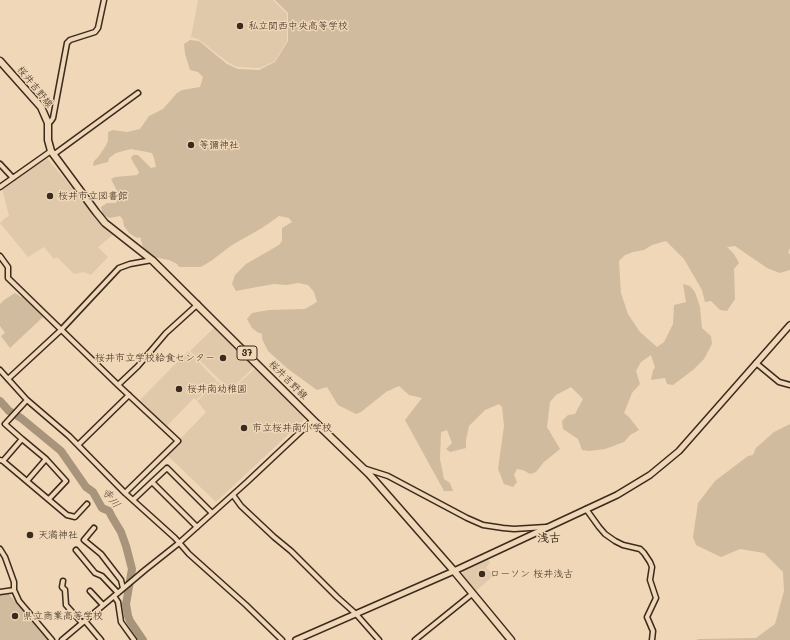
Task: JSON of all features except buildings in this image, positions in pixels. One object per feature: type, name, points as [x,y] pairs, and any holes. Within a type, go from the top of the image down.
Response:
[{"type":"main road","name":"桜井吉野線","points":[[0,61],[41,107],[48,122],[48,140],[52,153],[105,223],[152,260],[198,304],[385,491],[512,640]]},
{"type":"street","points":[[48,122],[53,118],[67,43],[70,40],[95,32],[98,28],[104,0]]},
{"type":"street","points":[[0,187],[138,93]]},
{"type":"street","points":[[0,164],[13,178]]},
{"type":"street","points":[[0,256],[8,267],[8,278],[118,385],[178,440],[125,493]]},
{"type":"street","points":[[8,379],[61,330],[120,268],[130,264],[152,260]]},
{"type":"street","points":[[118,385],[138,366],[166,333],[198,304]]},
{"type":"street","points":[[296,640],[454,571],[617,495],[650,475],[685,445],[790,325]]},
{"type":"street","points":[[756,363],[779,382],[790,385]]},
{"type":"street","points":[[0,370],[27,400],[78,445],[125,493],[282,640]]},
{"type":"street","points":[[78,445],[129,395]]},
{"type":"street","points":[[5,424],[27,400]]},
{"type":"street","points":[[62,640],[179,543],[313,420]]},
{"type":"street","points":[[0,422],[5,424],[46,459],[66,481],[49,499]]},
{"type":"street","points":[[22,439],[2,460],[67,515],[75,517],[87,504]]},
{"type":"street","points":[[28,482],[46,459]]},
{"type":"street","points":[[361,467],[388,476],[467,518],[482,524],[508,529],[546,527]]},
{"type":"street","points":[[133,500],[167,468],[212,514]]},
{"type":"street","points":[[152,482],[197,527]]},
{"type":"street","points":[[233,495],[237,501],[274,537],[292,551],[337,597],[356,614],[379,640]]},
{"type":"street","points":[[586,509],[605,534],[623,545],[640,550],[650,562],[652,567],[650,580],[656,598],[647,618],[653,631],[652,640]]},
{"type":"street","points":[[94,528],[84,540],[101,554],[121,580],[123,588]]},
{"type":"street","points":[[0,549],[14,582],[14,590],[19,601],[52,640]]},
{"type":"street","points":[[76,550],[95,573],[102,576],[116,594],[121,622],[134,640]]},
{"type":"street","points":[[62,581],[62,587],[65,590],[66,605],[101,640]]},
{"type":"street","points":[[0,592],[14,590]]},
{"type":"street","points":[[90,591],[103,606]]},
{"type":"street","points":[[414,640],[472,594]]},
{"type":"shaded area","name":"私立関西中央高等学校","points":[[198,0],[273,0],[287,14],[287,41],[274,62],[259,68],[238,67],[229,63],[198,39],[191,37]]},
{"type":"shaded area","points":[[275,0],[790,0],[790,248],[788,253],[790,254],[790,270],[780,273],[767,268],[735,246],[727,247],[734,254],[739,263],[734,269],[735,299],[727,311],[720,310],[711,301],[705,302],[702,290],[684,259],[666,241],[652,245],[644,250],[625,255],[619,261],[621,293],[628,314],[640,332],[657,347],[664,342],[673,324],[674,305],[686,302],[683,284],[690,286],[695,292],[700,307],[702,328],[711,336],[712,344],[704,359],[693,370],[673,385],[667,384],[665,378],[651,380],[653,370],[655,368],[651,355],[641,362],[636,371],[640,384],[632,393],[624,413],[639,430],[630,435],[624,442],[605,449],[589,451],[582,450],[578,439],[563,429],[562,421],[568,415],[575,414],[583,399],[571,387],[556,395],[550,402],[547,427],[560,449],[544,462],[536,472],[530,474],[523,470],[517,469],[514,475],[517,482],[513,487],[504,484],[498,469],[504,426],[502,407],[499,404],[485,410],[469,426],[466,448],[450,452],[446,449],[452,443],[447,430],[441,432],[440,459],[444,479],[450,483],[453,491],[444,491],[405,420],[422,398],[409,395],[399,386],[386,392],[361,412],[356,414],[338,405],[327,387],[317,390],[288,369],[268,351],[262,339],[262,334],[252,328],[247,319],[252,313],[269,310],[305,309],[317,302],[314,292],[308,285],[298,283],[287,285],[274,284],[236,291],[232,284],[235,275],[246,264],[279,245],[282,241],[282,228],[292,222],[289,218],[279,216],[262,228],[232,245],[201,267],[179,267],[177,264],[169,260],[153,257],[143,247],[140,237],[137,238],[129,233],[120,216],[110,218],[103,215],[101,207],[107,203],[116,203],[120,194],[111,179],[115,177],[137,175],[139,172],[131,158],[133,155],[138,155],[151,168],[156,167],[152,153],[131,149],[116,153],[109,158],[108,162],[93,166],[94,161],[99,156],[108,141],[108,132],[113,130],[127,132],[140,129],[149,116],[163,109],[177,93],[182,90],[200,87],[203,77],[198,72],[190,70],[185,54],[184,44],[190,40],[199,41],[227,64],[238,69],[259,70],[275,62],[288,41],[288,13]]},
{"type":"shaded area","name":"桜井市立図書館","points":[[46,157],[101,222],[114,234],[98,247],[108,257],[91,275],[84,272],[74,274],[57,257],[54,259],[44,247],[28,257],[0,223],[9,216],[2,188]]},
{"type":"shaded area","points":[[15,293],[21,297],[24,296],[43,317],[10,348],[1,336],[5,333],[0,326],[0,304]]},
{"type":"shaded area","name":"桜井市立学校給食センター","points":[[217,325],[256,365],[230,390],[190,351]]},
{"type":"shaded area","name":"桜井南幼稚園","points":[[188,351],[217,381],[196,400],[194,398],[166,427],[140,400]]},
{"type":"shaded area","name":"市立桜井南小学校","points":[[257,367],[307,417],[216,502],[166,454],[206,412],[197,401],[218,381],[229,392]]},
{"type":"shaded area","points":[[790,424],[790,640],[696,640],[756,638],[775,624],[784,591],[783,572],[764,553],[740,549],[721,557],[696,545],[693,537],[698,503],[715,481],[748,456],[753,455],[756,448],[774,432]]},
{"type":"shaded area","name":"ローソン 桜井浅古","points":[[487,559],[490,562],[486,568],[494,575],[476,591],[462,577],[463,570]]},
{"type":"shaded area","name":"県立商業高等学校","points":[[4,591],[8,593],[48,640],[0,640],[0,594]]},
{"type":"waterway","name":"寺川","points":[[0,401],[9,411],[21,418],[61,451],[86,487],[93,492],[102,508],[109,511],[121,532],[132,569],[126,604],[128,616],[143,640]]},
{"type":"place","name":"私立関西中央高等学校","points":[[240,26]]},
{"type":"place","name":"等彌神社","points":[[191,145]]},
{"type":"place","name":"桜井市立図書館","points":[[50,196]]},
{"type":"place","name":"桜井市立学校給食センター","points":[[223,358]]},
{"type":"place","name":"桜井南幼稚園","points":[[179,389]]},
{"type":"place","name":"市立桜井南小学校","points":[[244,428]]},
{"type":"place","name":"天満神社","points":[[30,535]]},
{"type":"place","name":"ローソン 桜井浅古","points":[[482,574]]},
{"type":"place","name":"県立商業高等学校","points":[[15,616]]},
{"type":"district","name":"浅古","points":[[549,538]]}]
